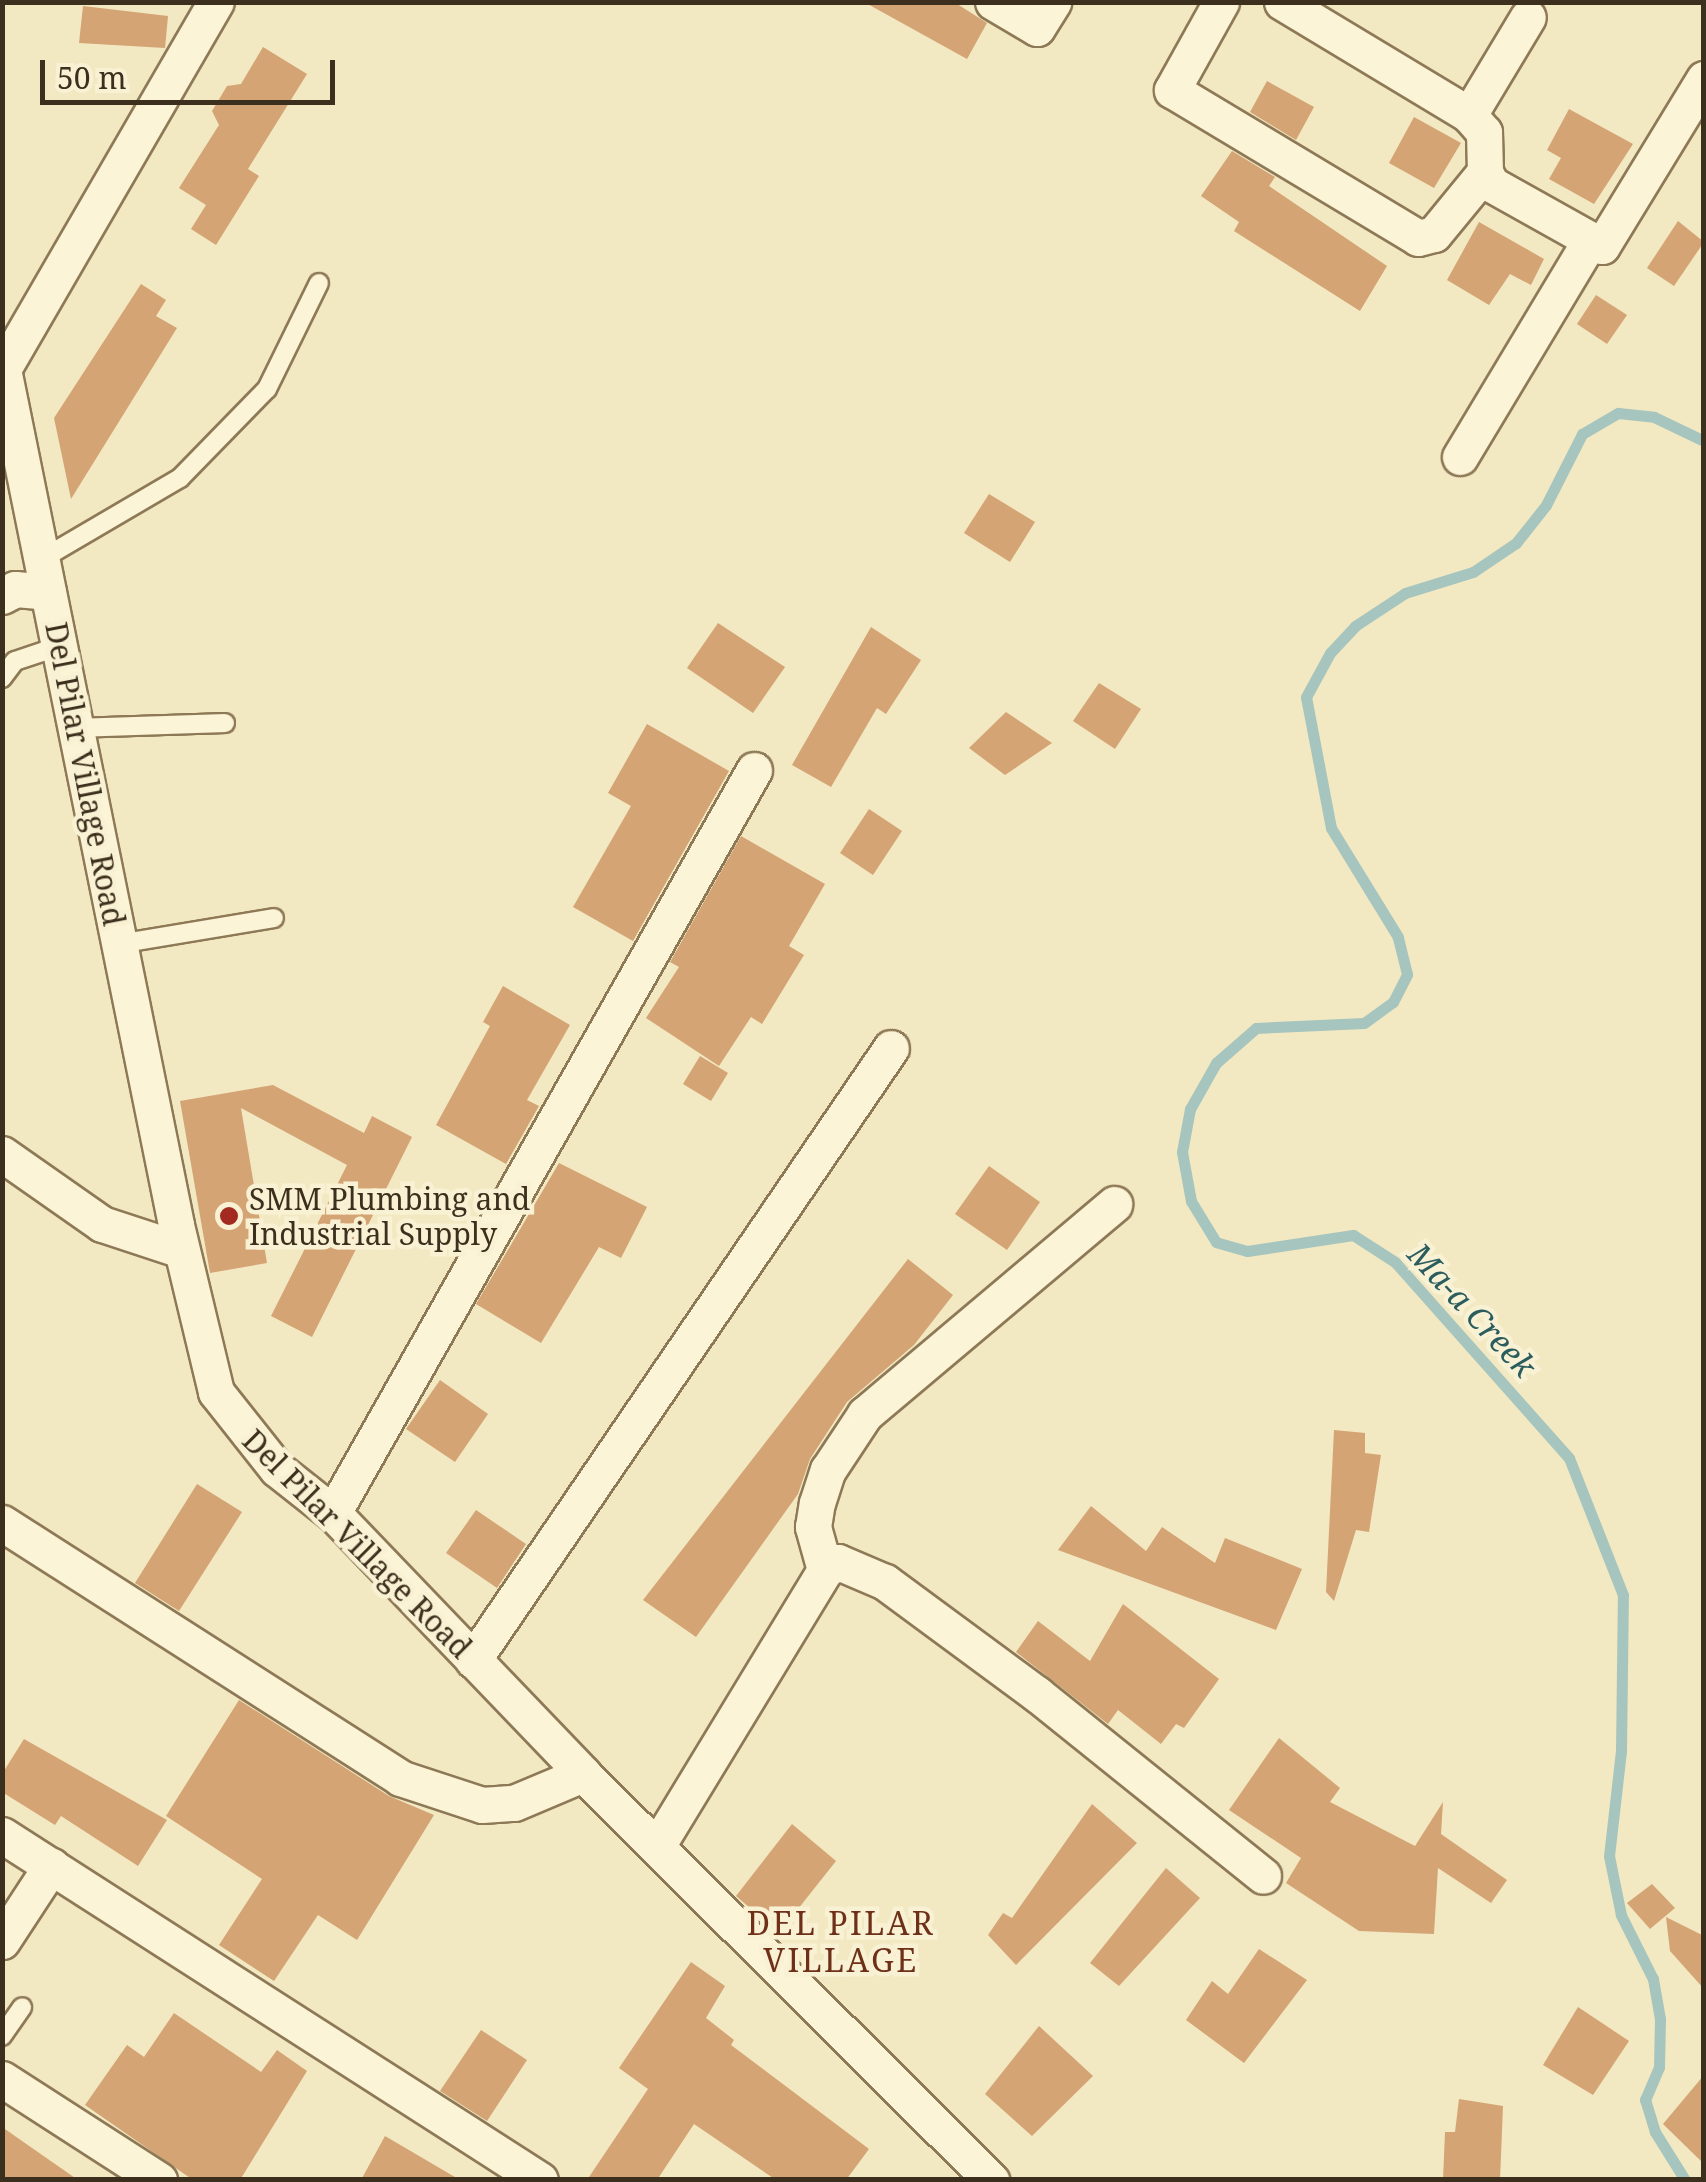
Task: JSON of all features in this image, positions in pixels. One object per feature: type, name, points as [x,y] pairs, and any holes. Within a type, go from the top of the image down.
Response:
[{"type":"street","points":[[3,366],[216,2]]},
{"type":"street","points":[[993,2],[1037,28],[1052,2]]},
{"type":"street","points":[[1221,2],[1172,90],[1418,238],[1434,234],[1485,172]]},
{"type":"street","points":[[1282,2],[1469,116],[1484,132],[1485,172],[1492,184],[1602,246],[1704,79]]},
{"type":"street","points":[[1469,116],[1528,17]]},
{"type":"street","points":[[1460,457],[1589,242]]},
{"type":"street","name":"Del Pilar Village Road","points":[[3,366],[181,1250],[216,1392],[276,1469],[333,1513],[583,1774],[659,1843],[991,2180]]},
{"type":"street","points":[[2,596],[45,576]]},
{"type":"street","points":[[333,1513],[754,770]]},
{"type":"street","points":[[474,1660],[891,1048]]},
{"type":"street","points":[[2,1154],[102,1224],[181,1250]]},
{"type":"street","points":[[825,1570],[813,1527],[816,1503],[828,1470],[865,1414],[1114,1204]]},
{"type":"street","points":[[2,1523],[400,1778],[482,1806],[514,1802],[583,1774]]},
{"type":"street","points":[[659,1843],[825,1570],[848,1563],[885,1582],[1263,1876]]},
{"type":"street","points":[[2,1835],[540,2180]]},
{"type":"street","points":[[2,1942],[51,1866]]},
{"type":"street","points":[[2,2079],[159,2180]]},
{"type":"lane","points":[[45,576],[180,478],[266,389],[319,283]]},
{"type":"lane","points":[[2,678],[15,661],[60,646]]},
{"type":"lane","points":[[76,728],[225,723]]},
{"type":"lane","points":[[120,944],[274,918]]},
{"type":"lane","points":[[2,2036],[22,2007]]},
{"type":"building","points":[[864,2],[954,2],[987,23],[967,59]]},
{"type":"building","points":[[83,6],[168,16],[165,48],[79,43]]},
{"type":"building","points":[[263,47],[307,74],[248,169],[259,176],[216,245],[191,229],[206,205],[179,188],[219,125],[212,111],[227,86],[241,84]]},
{"type":"building","points":[[1267,81],[1314,107],[1296,140],[1250,112]]},
{"type":"building","points":[[1569,109],[1633,144],[1594,204],[1549,179],[1561,158],[1547,150]]},
{"type":"building","points":[[1414,117],[1461,143],[1434,188],[1389,163]]},
{"type":"building","points":[[1232,151],[1275,177],[1269,186],[1387,266],[1360,311],[1234,231],[1239,222],[1201,196]]},
{"type":"building","points":[[1678,221],[1704,242],[1674,286],[1647,268]]},
{"type":"building","points":[[1479,222],[1544,259],[1531,285],[1510,274],[1489,305],[1447,280]]},
{"type":"building","points":[[141,284],[166,300],[156,316],[177,328],[71,499],[54,418]]},
{"type":"building","points":[[1596,295],[1627,315],[1607,344],[1577,324]]},
{"type":"building","points":[[989,494],[1035,522],[1010,562],[964,533]]},
{"type":"building","points":[[718,623],[785,667],[753,713],[687,668]]},
{"type":"building","points":[[871,627],[921,660],[886,714],[877,708],[831,787],[792,765]]},
{"type":"building","points":[[1099,683],[1141,709],[1115,749],[1073,721]]},
{"type":"building","points":[[1006,712],[1052,743],[1005,775],[969,748]]},
{"type":"building","points":[[647,724],[729,771],[633,941],[573,907],[631,806],[608,793]]},
{"type":"building","points":[[869,809],[902,831],[873,875],[840,853]]},
{"type":"building","points":[[741,836],[825,884],[789,946],[804,955],[762,1024],[751,1017],[719,1066],[646,1018],[679,967],[670,962]]},
{"type":"building","points":[[503,986],[570,1025],[527,1100],[539,1106],[506,1164],[436,1125],[490,1026],[483,1022]]},
{"type":"building","points":[[700,1056],[728,1073],[711,1101],[683,1084]]},
{"type":"building","points":[[273,1085],[364,1133],[372,1116],[412,1137],[312,1337],[271,1316],[347,1165],[241,1108],[267,1263],[210,1273],[180,1101]]},
{"type":"building","points":[[559,1163],[647,1207],[621,1258],[599,1247],[541,1343],[476,1304]]},
{"type":"building","points":[[989,1166],[1040,1202],[1007,1250],[955,1214]]},
{"type":"building","points":[[908,1259],[953,1295],[914,1345],[847,1402],[810,1459],[798,1494],[696,1637],[643,1600]]},
{"type":"building","points":[[440,1380],[488,1414],[455,1462],[406,1429]]},
{"type":"building","points":[[1334,1430],[1365,1433],[1365,1453],[1381,1455],[1369,1532],[1356,1530],[1334,1601],[1326,1592]]},
{"type":"building","points":[[197,1484],[242,1512],[179,1611],[135,1583]]},
{"type":"building","points":[[1091,1506],[1146,1551],[1162,1527],[1215,1563],[1225,1538],[1302,1569],[1276,1630],[1058,1550]]},
{"type":"building","points":[[476,1510],[526,1544],[497,1588],[446,1553]]},
{"type":"building","points":[[1123,1604],[1219,1679],[1184,1728],[1176,1724],[1161,1744],[1118,1710],[1108,1724],[1016,1652],[1038,1621],[1090,1661]]},
{"type":"building","points":[[239,1700],[389,1796],[434,1815],[357,1940],[318,1915],[274,1981],[219,1945],[262,1879],[166,1816]]},
{"type":"building","points":[[1279,1738],[1340,1788],[1330,1802],[1415,1846],[1443,1802],[1441,1834],[1507,1880],[1491,1903],[1438,1868],[1434,1934],[1359,1931],[1286,1883],[1301,1858],[1229,1810]]},
{"type":"building","points":[[24,1739],[167,1820],[138,1866],[61,1816],[55,1825],[2,1792],[2,1774]]},
{"type":"building","points":[[1092,1804],[1137,1843],[1016,1965],[988,1935],[1003,1913],[1012,1918]]},
{"type":"building","points":[[792,1824],[836,1861],[779,1933],[736,1896]]},
{"type":"building","points":[[1166,1868],[1200,1898],[1119,1986],[1090,1963]]},
{"type":"building","points":[[1652,1884],[1675,1908],[1650,1929],[1627,1903]]},
{"type":"building","points":[[1666,1917],[1704,1936],[1704,1989],[1670,1951]]},
{"type":"building","points":[[1259,1949],[1307,1980],[1244,2063],[1186,2020],[1212,1981],[1228,1994]]},
{"type":"building","points":[[691,1962],[725,1986],[706,2018],[734,2040],[731,2045],[869,2149],[846,2180],[776,2180],[694,2124],[657,2180],[587,2180],[648,2089],[619,2068]]},
{"type":"building","points":[[1578,2007],[1629,2041],[1593,2095],[1543,2065]]},
{"type":"building","points":[[174,2013],[261,2072],[277,2050],[307,2071],[240,2180],[193,2180],[85,2105],[127,2045],[144,2057]]},
{"type":"building","points":[[1039,2026],[1093,2076],[1032,2136],[985,2094]]},
{"type":"building","points":[[481,2030],[527,2060],[487,2121],[440,2091]]},
{"type":"building","points":[[1704,2075],[1704,2164],[1663,2124]]},
{"type":"building","points":[[1459,2099],[1503,2106],[1500,2180],[1443,2180],[1445,2132],[1455,2132]]},
{"type":"building","points":[[2,2127],[78,2180],[2,2180]]},
{"type":"building","points":[[385,2136],[460,2180],[361,2180]]},
{"type":"waterway","name":"Ma-a Creek","points":[[1685,2180],[1655,2132],[1645,2100],[1659,2067],[1660,2019],[1653,1979],[1621,1915],[1609,1856],[1621,1751],[1623,1595],[1569,1458],[1395,1262],[1353,1235],[1247,1251],[1216,1242],[1191,1201],[1182,1152],[1190,1109],[1216,1063],[1256,1028],[1364,1023],[1393,1002],[1407,974],[1398,937],[1331,828],[1306,697],[1330,653],[1355,626],[1405,593],[1473,572],[1516,543],[1546,505],[1582,434],[1618,413],[1654,417],[1704,441]]},
{"type":"place","name":"SMM Plumbing and Industrial Supply","points":[[229,1216]]},
{"type":"district","name":"DEL PILAR VILLAGE","points":[[841,1942]]}]
